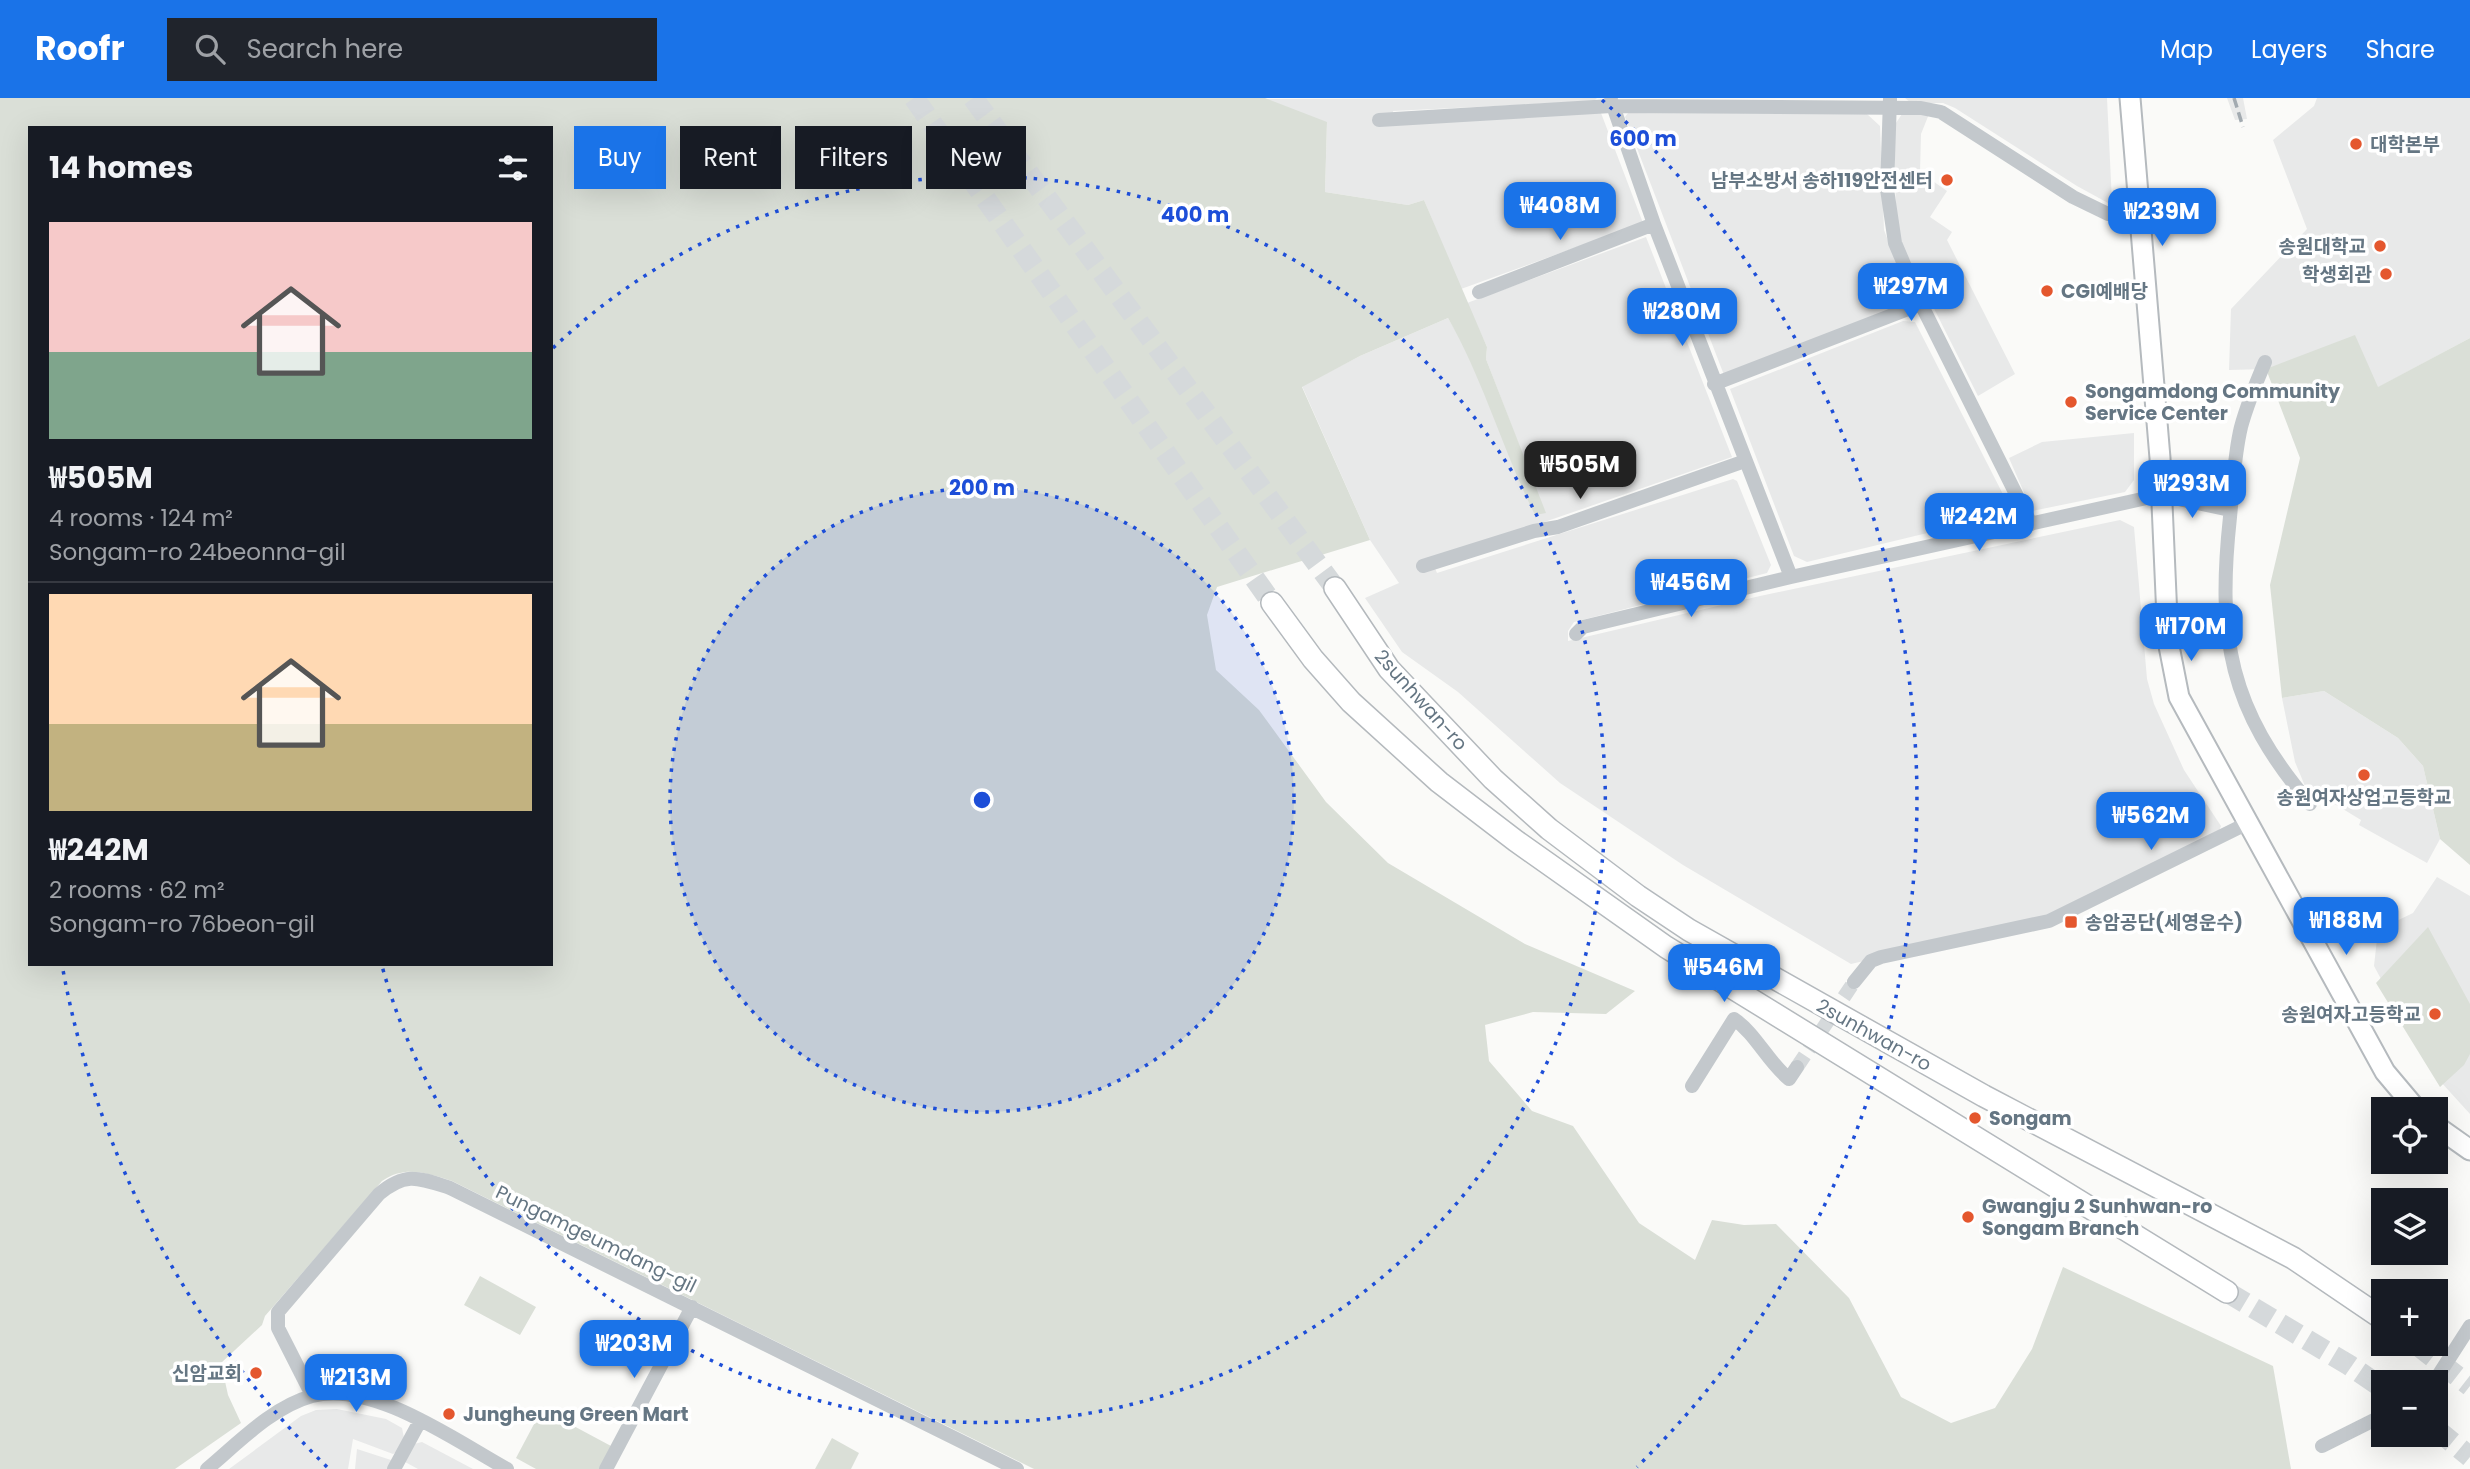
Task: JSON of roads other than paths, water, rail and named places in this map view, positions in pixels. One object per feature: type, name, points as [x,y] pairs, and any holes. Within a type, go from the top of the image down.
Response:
[{"type":"highway","name":"2sunhwan-ro","points":[[1335,588],[1389,669],[1493,779],[1549,829],[1638,896],[1689,930],[1984,1096],[2293,1258],[2371,1311]]},
{"type":"highway","name":"2sunhwan-ro","points":[[1272,603],[1313,659],[1350,702],[1439,782],[1516,841],[1666,947],[2227,1292]]},
{"type":"main road","points":[[2130,98],[2161,457],[2160,495],[2168,641],[2179,697],[2385,1072],[2406,1097]]},
{"type":"main road","points":[[2448,1134],[2470,1150]]},
{"type":"street","points":[[1379,120],[1611,102],[1890,103],[1941,112],[2073,197],[2108,214],[2139,216]]},
{"type":"street","points":[[1611,102],[1714,384],[1791,577]]},
{"type":"street","points":[[1890,103],[1887,189],[1891,229],[1921,304],[2031,524]]},
{"type":"street","points":[[1479,292],[1654,224]]},
{"type":"street","points":[[1714,384],[1921,304]]},
{"type":"street","points":[[2265,362],[2241,429],[2234,479],[2223,599],[2227,639],[2235,677],[2256,725],[2287,776],[2310,804]]},
{"type":"street","points":[[1423,566],[1534,531],[1558,527],[1745,461]]},
{"type":"street","points":[[1576,634],[1583,627],[1791,577],[2160,495],[2191,474],[2234,479]]},
{"type":"street","points":[[2160,495],[2230,510]]},
{"type":"street","points":[[1854,982],[1871,961],[1881,957],[2049,920],[2250,822]]},
{"type":"street","points":[[1692,1086],[1734,1019],[1745,1027],[1765,1057],[1789,1079],[1797,1068]]},
{"type":"street","name":"Pungamgeumdang-gil","points":[[312,1395],[278,1328],[278,1312],[379,1194],[393,1182],[409,1177],[450,1188],[1017,1469]]},
{"type":"street","points":[[606,1469],[692,1307]]},
{"type":"street","points":[[2442,1370],[2470,1326]]},
{"type":"street","points":[[207,1469],[272,1416],[312,1395],[369,1397],[420,1421],[507,1469]]},
{"type":"street","points":[[394,1469],[420,1421]]},
{"type":"street","points":[[2322,1446],[2371,1422]]},
{"type":"tunnel","points":[[914,98],[1272,603]]},
{"type":"tunnel","points":[[973,98],[1335,588]]},
{"type":"tunnel","points":[[1797,1067],[1854,982]]},
{"type":"tunnel","points":[[2227,1292],[2371,1380]]},
{"type":"tunnel","points":[[2431,1356],[2470,1386]]},
{"type":"tunnel","points":[[2448,1439],[2470,1457]]},
{"type":"railway","points":[[2234,98],[2243,127]]},
{"type":"place","name":"대학본부","points":[[2356,144]]},
{"type":"place","name":"남부소방서 송하119안전센터","points":[[1947,180]]},
{"type":"place","name":"송원대학교","points":[[2380,246]]},
{"type":"place","name":"학생회관","points":[[2386,274]]},
{"type":"place","name":"CGI예배당","points":[[2047,291]]},
{"type":"place","name":"Songamdong Community Service Center","points":[[2071,402]]},
{"type":"place","name":"송원여자상업고등학교","points":[[2364,775]]},
{"type":"place","name":"송암공단(세영운수)","points":[[2071,922]]},
{"type":"place","name":"송원여자고등학교","points":[[2435,1014]]},
{"type":"place","name":"Songam","points":[[1975,1118]]},
{"type":"place","name":"Gwangju 2 Sunhwan-ro Songam Branch","points":[[1968,1217]]},
{"type":"place","name":"신암교회","points":[[256,1373]]},
{"type":"place","name":"Jungheung Green Mart","points":[[449,1414]]}]
